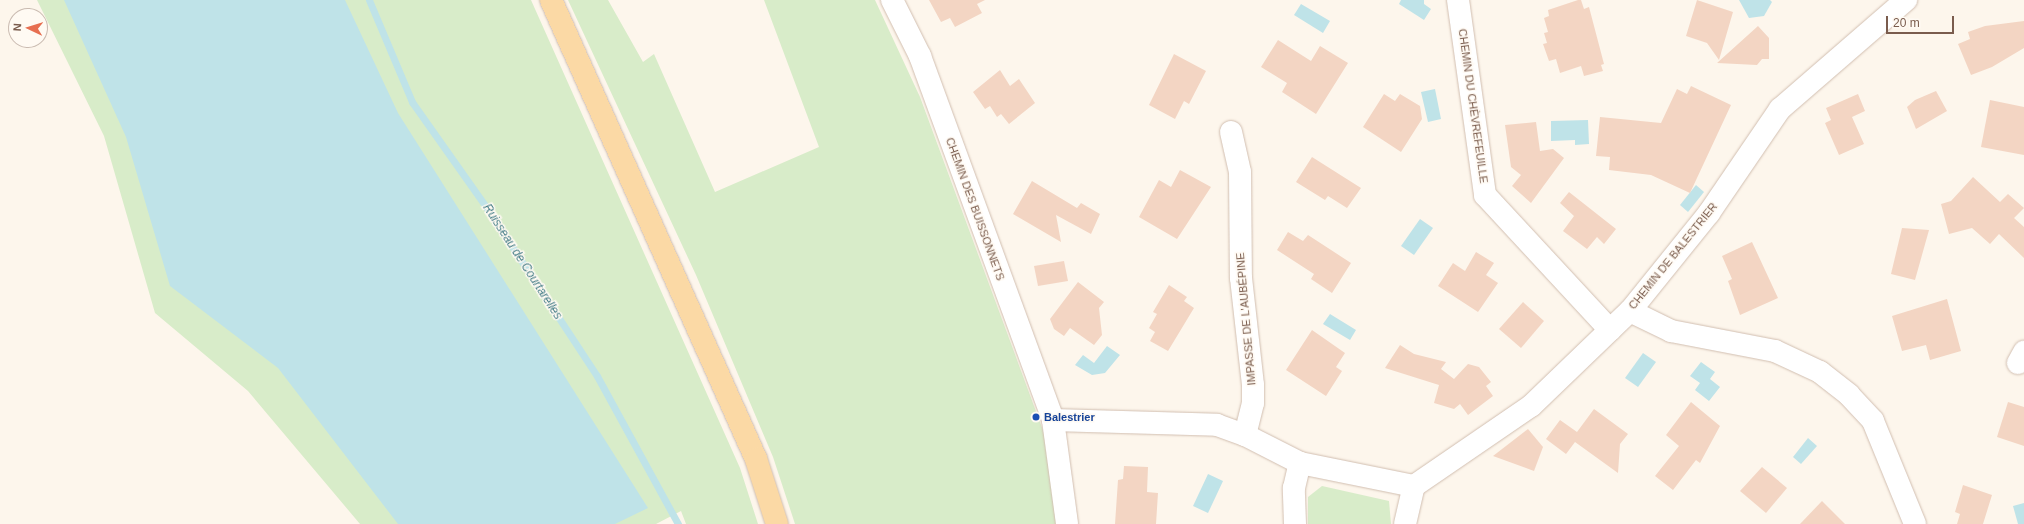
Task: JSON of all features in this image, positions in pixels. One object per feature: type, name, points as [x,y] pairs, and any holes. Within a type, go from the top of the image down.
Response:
[{"type":"main road","points":[[551,0],[756,459],[777,524]]},
{"type":"street","name":"CHEMIN DES BUISSONNETS","points":[[892,0],[920,56],[1053,420],[1067,524]]},
{"type":"street","name":"CHEMIN DU CHÈVREFEUILLE","points":[[1458,0],[1485,195],[1610,330]]},
{"type":"street","name":"CHEMIN DE BALESTRIER","points":[[1414,486],[1531,406],[1630,311],[1709,213],[1780,109],[1906,0]]},
{"type":"street","name":"IMPASSE DE L'AUBÉPINE","points":[[1231,132],[1240,172],[1241,278],[1253,385],[1253,403],[1245,435]]},
{"type":"street","points":[[1630,311],[1671,331],[1775,351],[1820,372],[1849,395],[1873,421],[1915,524]]},
{"type":"street","points":[[1053,420],[1217,425],[1245,435],[1300,464],[1414,486],[1405,524]]},
{"type":"street","points":[[1295,524],[1294,488],[1300,464]]},
{"type":"green space","points":[[37,0],[531,0],[740,468],[758,524],[686,524],[681,511],[656,524],[360,524],[248,391],[155,313],[104,136],[48,22],[48,8],[41,8]]},
{"type":"green space","points":[[568,0],[608,0],[643,62],[654,54],[715,192],[819,147],[764,0],[875,0],[920,97],[1044,433],[1057,524],[795,524],[773,457],[696,275]]},
{"type":"green space","points":[[1322,486],[1389,501],[1391,524],[1308,524],[1308,497]]},
{"type":"water","points":[[64,0],[345,0],[398,113],[648,508],[615,524],[398,524],[278,368],[170,286],[126,137]]},
{"type":"water","points":[[1401,0],[1424,0],[1424,4],[1431,9],[1424,20],[1399,4]]},
{"type":"water","points":[[1739,0],[1770,0],[1772,2],[1764,16],[1749,18]]},
{"type":"water","points":[[1301,4],[1330,21],[1323,33],[1294,15]]},
{"type":"water","points":[[1435,89],[1441,119],[1428,122],[1421,92]]},
{"type":"water","points":[[1588,120],[1589,144],[1575,145],[1575,140],[1551,141],[1551,121]]},
{"type":"water","points":[[1696,185],[1704,192],[1688,212],[1680,205]]},
{"type":"water","points":[[1420,219],[1433,228],[1414,255],[1401,246]]},
{"type":"water","points":[[1330,314],[1356,330],[1350,340],[1323,324]]},
{"type":"water","points":[[1107,346],[1120,355],[1105,373],[1092,375],[1075,365],[1083,355],[1094,363]]},
{"type":"water","points":[[1643,353],[1656,362],[1638,387],[1625,378]]},
{"type":"water","points":[[1701,362],[1715,372],[1710,379],[1720,387],[1709,401],[1695,390],[1700,383],[1690,376]]},
{"type":"water","points":[[1808,438],[1817,446],[1801,464],[1793,457]]},
{"type":"water","points":[[1208,474],[1223,481],[1208,513],[1193,506]]},
{"type":"water","points":[[2024,503],[2024,524],[2018,524],[2013,506]]},
{"type":"building","points":[[929,0],[985,0],[977,4],[982,13],[955,27],[950,18],[941,22]]},
{"type":"building","points":[[1581,0],[1584,9],[1589,7],[1604,64],[1601,65],[1603,71],[1584,76],[1581,66],[1560,73],[1556,59],[1549,61],[1543,44],[1547,43],[1544,33],[1548,32],[1544,18],[1549,16],[1548,10]]},
{"type":"building","points":[[1697,0],[1733,12],[1719,60],[1707,43],[1686,36]]},
{"type":"building","points":[[2024,21],[2024,48],[1992,67],[1971,75],[1958,44],[1970,39],[1968,32],[1985,26]]},
{"type":"building","points":[[1758,26],[1769,38],[1769,59],[1762,59],[1757,65],[1717,63]]},
{"type":"building","points":[[1278,40],[1311,61],[1320,46],[1348,63],[1316,114],[1282,92],[1287,83],[1261,67]]},
{"type":"building","points":[[1174,54],[1206,71],[1189,104],[1184,101],[1175,119],[1149,105]]},
{"type":"building","points":[[1000,70],[1010,86],[1019,79],[1035,103],[1009,124],[1001,114],[997,117],[990,106],[985,109],[973,92]]},
{"type":"building","points":[[1691,86],[1731,105],[1690,193],[1651,175],[1609,170],[1610,157],[1596,156],[1600,117],[1661,123],[1677,89],[1687,94]]},
{"type":"building","points":[[1936,91],[1947,111],[1916,129],[1907,107],[1915,100]]},
{"type":"building","points":[[1384,94],[1395,101],[1400,94],[1420,106],[1422,119],[1401,152],[1363,127]]},
{"type":"building","points":[[1858,94],[1865,111],[1852,117],[1864,144],[1839,155],[1825,123],[1831,120],[1826,108]]},
{"type":"building","points":[[1990,100],[2024,107],[2024,155],[1981,147]]},
{"type":"building","points":[[1536,122],[1540,151],[1553,149],[1564,158],[1531,203],[1512,186],[1521,175],[1511,167],[1505,125]]},
{"type":"building","points":[[1312,157],[1361,188],[1347,208],[1328,196],[1325,200],[1296,182]]},
{"type":"building","points":[[1180,170],[1211,187],[1177,239],[1139,217],[1159,180],[1171,187]]},
{"type":"building","points":[[1973,177],[2000,202],[2008,194],[2024,208],[2014,218],[2024,227],[2024,258],[1999,234],[1990,244],[1972,228],[1949,234],[1941,204],[1951,201]]},
{"type":"building","points":[[1032,181],[1077,208],[1081,203],[1100,214],[1091,234],[1056,215],[1061,242],[1013,214]]},
{"type":"building","points":[[1569,192],[1616,229],[1604,244],[1597,237],[1587,249],[1563,231],[1574,216],[1560,203]]},
{"type":"building","points":[[1902,228],[1929,230],[1915,280],[1891,274]]},
{"type":"building","points":[[1288,232],[1303,241],[1308,235],[1351,263],[1332,293],[1311,279],[1314,274],[1277,250]]},
{"type":"building","points":[[1752,242],[1778,298],[1740,315],[1728,281],[1732,279],[1722,256]]},
{"type":"building","points":[[1476,252],[1494,263],[1486,275],[1498,283],[1478,312],[1438,286],[1453,263],[1465,271]]},
{"type":"building","points":[[1064,261],[1068,281],[1038,286],[1034,266]]},
{"type":"building","points":[[1078,282],[1104,302],[1099,308],[1102,335],[1094,345],[1070,328],[1064,336],[1054,329],[1050,319]]},
{"type":"building","points":[[1169,285],[1187,297],[1184,301],[1194,308],[1168,351],[1150,341],[1155,332],[1149,328],[1157,314],[1153,312]]},
{"type":"building","points":[[1947,299],[1961,351],[1930,360],[1926,345],[1902,351],[1892,316]]},
{"type":"building","points":[[1523,302],[1544,321],[1521,348],[1499,329]]},
{"type":"building","points":[[1312,330],[1345,353],[1336,367],[1342,371],[1326,396],[1286,370]]},
{"type":"building","points":[[1400,345],[1414,354],[1446,362],[1441,369],[1454,379],[1468,364],[1479,367],[1491,382],[1486,386],[1493,396],[1468,415],[1460,404],[1454,409],[1434,403],[1439,385],[1385,368]]},
{"type":"building","points":[[1691,402],[1720,426],[1700,463],[1696,460],[1673,490],[1655,476],[1679,446],[1666,435]]},
{"type":"building","points":[[2008,402],[2024,407],[2024,446],[1997,437]]},
{"type":"building","points":[[1594,409],[1628,434],[1620,444],[1618,473],[1575,442],[1566,454],[1546,439],[1560,420],[1577,432]]},
{"type":"building","points":[[1528,429],[1543,447],[1534,471],[1493,456]]},
{"type":"building","points":[[1124,466],[1148,467],[1147,492],[1158,493],[1156,524],[1115,524],[1118,480],[1123,479]]},
{"type":"building","points":[[1762,467],[1787,488],[1766,513],[1740,491]]},
{"type":"building","points":[[1963,485],[1992,495],[1983,524],[1957,524],[1960,514],[1955,512]]},
{"type":"building","points":[[1822,501],[1845,524],[1800,524]]},
{"type":"waterway","name":"Ruisseau de Courtarelles","points":[[369,0],[412,102],[486,207],[597,376],[678,524]]},
{"type":"place","name":"Balestrier","points":[[1036,417]]}]
